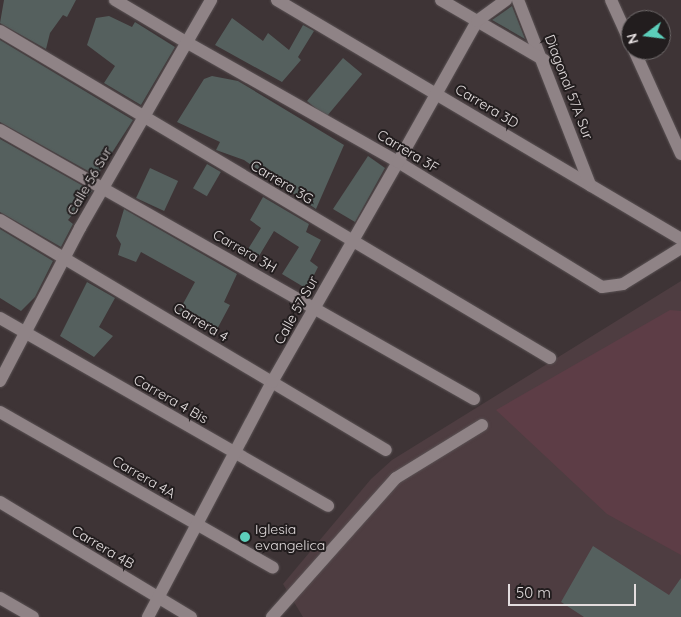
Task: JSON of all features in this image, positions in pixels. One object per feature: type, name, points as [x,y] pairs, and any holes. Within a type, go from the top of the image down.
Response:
[{"type":"street","points":[[115,0],[186,42]]},
{"type":"street","name":"Calle 56 Sur","points":[[0,381],[103,188],[211,0]]},
{"type":"street","name":"Carrera 3D","points":[[277,0],[681,239]]},
{"type":"street","points":[[441,0],[544,60]]},
{"type":"street","points":[[478,21],[506,0]]},
{"type":"street","name":"Diagonal 57A Sur","points":[[518,0],[544,60],[590,185]]},
{"type":"street","points":[[611,0],[621,22]]},
{"type":"street","name":"Calle 57 Sur","points":[[148,617],[272,382],[478,21]]},
{"type":"street","name":"Carrera 3G","points":[[0,31],[550,358]]},
{"type":"street","name":"Carrera 3F","points":[[186,42],[398,162],[602,287],[613,288],[681,248]]},
{"type":"street","points":[[639,60],[681,154]]},
{"type":"street","name":"Carrera 3H","points":[[0,130],[474,399]]},
{"type":"street","name":"Carrera 4","points":[[0,220],[386,450]]},
{"type":"street","name":"Carrera 4 Bis","points":[[0,318],[328,506]]},
{"type":"street","name":"Carrera 4A","points":[[0,412],[273,568]]},
{"type":"street","points":[[272,617],[396,478],[482,425]]},
{"type":"street","name":"Carrera 4B","points":[[0,502],[191,617]]},
{"type":"street","points":[[0,598],[33,617]]},
{"type":"shaded area","points":[[681,281],[681,617],[303,617],[283,584],[371,479],[392,460]]},
{"type":"shaded area","points":[[670,310],[681,311],[681,555],[607,514],[496,410]]},
{"type":"building","points":[[4,0],[76,0],[67,17],[63,15],[50,33],[46,49],[0,23]]},
{"type":"building","points":[[512,6],[525,39],[492,20]]},
{"type":"building","points":[[109,16],[132,27],[135,22],[175,47],[141,105],[104,83],[115,66],[87,45],[96,18]]},
{"type":"building","points":[[232,18],[263,41],[268,33],[289,50],[303,25],[314,31],[298,57],[301,60],[282,82],[215,45]]},
{"type":"building","points":[[0,40],[133,120],[97,176],[0,122]]},
{"type":"building","points":[[343,58],[362,74],[326,117],[307,101]]},
{"type":"building","points":[[212,76],[238,81],[344,145],[316,209],[244,160],[216,150],[220,142],[177,122],[204,79]]},
{"type":"building","points":[[0,139],[92,191],[68,220],[73,224],[61,247],[0,212]]},
{"type":"building","points":[[368,156],[385,168],[355,222],[333,209]]},
{"type":"building","points":[[207,164],[221,172],[207,196],[193,188]]},
{"type":"building","points":[[150,168],[178,181],[164,211],[136,198]]},
{"type":"building","points":[[263,197],[309,224],[306,232],[321,240],[310,261],[318,267],[307,289],[282,274],[299,247],[274,231],[256,261],[245,254],[261,228],[250,220]]},
{"type":"building","points":[[124,209],[237,274],[224,302],[230,305],[215,333],[178,313],[195,282],[141,252],[136,262],[118,255],[121,244],[116,236]]},
{"type":"building","points":[[0,229],[53,261],[35,297],[21,311],[0,298]]},
{"type":"building","points":[[87,282],[115,298],[99,327],[113,336],[94,357],[60,336]]},
{"type":"building","points":[[593,546],[669,595],[681,578],[681,617],[584,617],[561,602]]},
{"type":"place","name":"Iglesia evangelica","points":[[245,537]]}]
